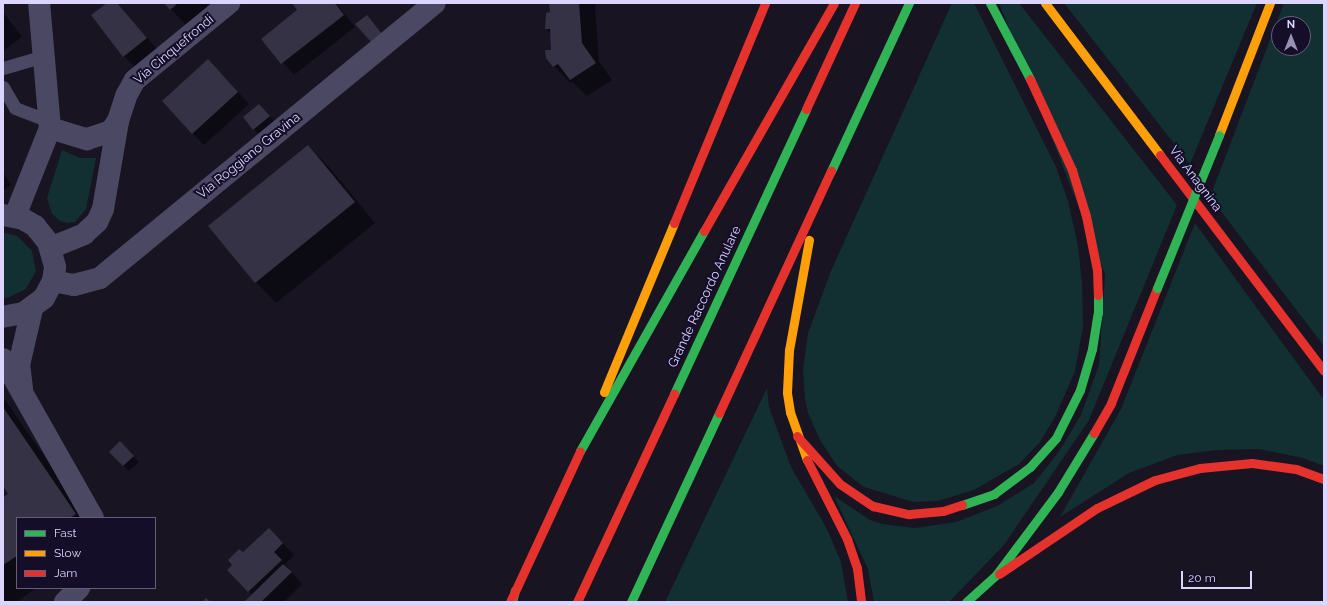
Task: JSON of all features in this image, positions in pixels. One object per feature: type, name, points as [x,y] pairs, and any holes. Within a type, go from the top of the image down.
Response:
[{"type":"main road","points":[[511,602],[515,590],[580,451],[765,3]]},
{"type":"main road","points":[[580,451],[798,63],[834,3]]},
{"type":"main road","name":"Grande Raccordo Anulare","points":[[577,602],[855,3]]},
{"type":"main road","points":[[631,602],[909,3]]},
{"type":"main road","points":[[797,436],[840,484],[873,506],[909,514],[943,511],[994,494],[1030,467],[1056,438],[1080,390],[1092,349],[1098,313],[1097,270],[1086,216],[1072,170],[1044,105],[990,3]]},
{"type":"main road","name":"Via Anagnina","points":[[1046,3],[1324,371]]},
{"type":"main road","points":[[996,575],[1058,492],[1097,428],[1114,396],[1270,3]]},
{"type":"main road","points":[[814,210],[788,363],[788,399],[797,436],[818,485],[847,539],[857,568],[861,602]]},
{"type":"main road","points":[[966,602],[996,575],[1097,508],[1136,487],[1161,478],[1217,465],[1252,463],[1296,469],[1324,479]]},
{"type":"street","points":[[3,317],[12,317],[32,309],[44,298],[53,281],[55,267],[50,248],[35,226],[9,216],[50,125],[39,3]]},
{"type":"street","name":"Via Cinquefrondi","points":[[50,125],[87,139],[102,136],[110,131],[118,121],[126,96],[135,80],[229,3]]},
{"type":"street","name":"Via Roggiano Gravina","points":[[53,281],[74,285],[100,278],[435,3]]},
{"type":"street","points":[[50,248],[84,234],[97,222],[103,209],[118,121]]},
{"type":"street","points":[[22,393],[19,365],[32,309]]},
{"type":"street","points":[[3,359],[92,517]]},
{"type":"street","points":[[65,602],[78,589]]},
{"type":"lane","points":[[3,68],[44,56]]},
{"type":"lane","points":[[3,87],[14,108],[50,125]]},
{"type":"green space","points":[[952,3],[974,3],[1056,167],[1068,201],[1078,246],[1082,283],[1083,327],[1075,371],[1056,415],[1040,442],[1019,464],[974,490],[938,501],[913,502],[864,487],[837,466],[820,440],[808,413],[805,399],[803,370],[808,333],[831,271]]},
{"type":"green space","points":[[999,3],[1019,3],[1177,205],[1089,420],[1004,545],[949,602],[874,602],[868,569],[834,496],[870,520],[882,524],[915,528],[956,522],[997,506],[1034,483],[1058,453],[1081,415],[1099,365],[1105,274]]},
{"type":"green space","points":[[1064,3],[1257,3],[1190,164]]},
{"type":"green space","points":[[1284,3],[1324,3],[1324,346],[1210,197],[1271,37],[1271,56],[1311,56],[1311,16],[1279,16]]},
{"type":"green space","points":[[62,150],[80,158],[96,158],[86,209],[75,222],[68,223],[60,221],[52,214],[47,198]]},
{"type":"green space","points":[[1195,223],[1324,400],[1324,466],[1303,458],[1259,449],[1217,450],[1177,455],[1129,473],[1060,517],[1121,409]]},
{"type":"green space","points":[[7,233],[17,236],[32,251],[36,271],[26,289],[7,298],[3,298],[3,234]]},
{"type":"green space","points":[[767,388],[769,407],[791,467],[827,529],[841,562],[848,602],[665,602]]},
{"type":"building","points":[[107,3],[117,3],[147,38],[123,57],[91,15]]},
{"type":"building","points":[[164,3],[178,3],[170,10]]},
{"type":"building","points":[[292,3],[335,3],[344,15],[281,64],[261,39],[297,10]]},
{"type":"building","points":[[549,3],[579,3],[582,43],[596,63],[570,80],[558,64],[553,67],[546,58],[545,50],[551,50],[550,29],[545,29],[546,13],[550,12]]},
{"type":"building","points":[[367,15],[382,34],[371,42],[355,24]]},
{"type":"building","points":[[208,59],[238,92],[192,134],[162,101]]},
{"type":"building","points":[[259,104],[270,116],[253,130],[243,117]]},
{"type":"building","points":[[308,145],[355,202],[255,283],[208,226]]},
{"type":"building","points":[[3,407],[76,514],[72,517],[16,517],[16,557],[3,565],[3,497],[8,494],[3,486]]},
{"type":"building","points":[[120,441],[134,456],[123,466],[109,452]]},
{"type":"building","points":[[269,528],[283,543],[274,552],[282,560],[248,592],[227,570],[232,565],[228,560],[239,549],[243,552]]},
{"type":"building","points":[[283,564],[292,572],[261,602],[244,602]]},
{"type":"building","points":[[206,598],[210,602],[202,602]]},
{"type":"traffic: fast","points":[[831,171],[909,3]]},
{"type":"traffic: fast","points":[[990,3],[1030,79]]},
{"type":"traffic: fast","points":[[674,394],[806,109]]},
{"type":"traffic: fast","points":[[1157,288],[1219,135]]},
{"type":"traffic: fast","points":[[580,451],[704,231]]},
{"type":"traffic: fast","points":[[962,505],[994,494],[1030,467],[1056,438],[1080,390],[1092,349],[1098,313],[1098,295]]},
{"type":"traffic: fast","points":[[631,602],[719,413]]},
{"type":"traffic: fast","points":[[966,602],[996,575],[1058,492],[1094,433]]},
{"type":"traffic: fast","points":[[512,602],[515,590]]},
{"type":"traffic: slow","points":[[1045,3],[1160,155]]},
{"type":"traffic: slow","points":[[1219,135],[1270,3]]},
{"type":"traffic: slow","points":[[604,392],[674,223]]},
{"type":"traffic: slow","points":[[807,460],[790,412],[787,392],[789,350],[809,240]]},
{"type":"traffic: jam","points":[[674,223],[765,3]]},
{"type":"traffic: jam","points":[[704,231],[834,3]]},
{"type":"traffic: jam","points":[[806,109],[855,3]]},
{"type":"traffic: jam","points":[[1030,79],[1072,170],[1086,216],[1097,270],[1098,295]]},
{"type":"traffic: jam","points":[[1160,155],[1324,371]]},
{"type":"traffic: jam","points":[[719,413],[831,171]]},
{"type":"traffic: jam","points":[[1094,433],[1111,403],[1157,288]]},
{"type":"traffic: jam","points":[[577,602],[674,394]]},
{"type":"traffic: jam","points":[[797,436],[840,484],[873,506],[909,514],[943,511],[962,505]]},
{"type":"traffic: jam","points":[[510,602],[580,451]]},
{"type":"traffic: jam","points":[[807,460],[847,539],[857,568],[861,602]]},
{"type":"traffic: jam","points":[[999,574],[1097,508],[1155,480],[1200,468],[1252,463],[1296,469],[1324,479]]}]
